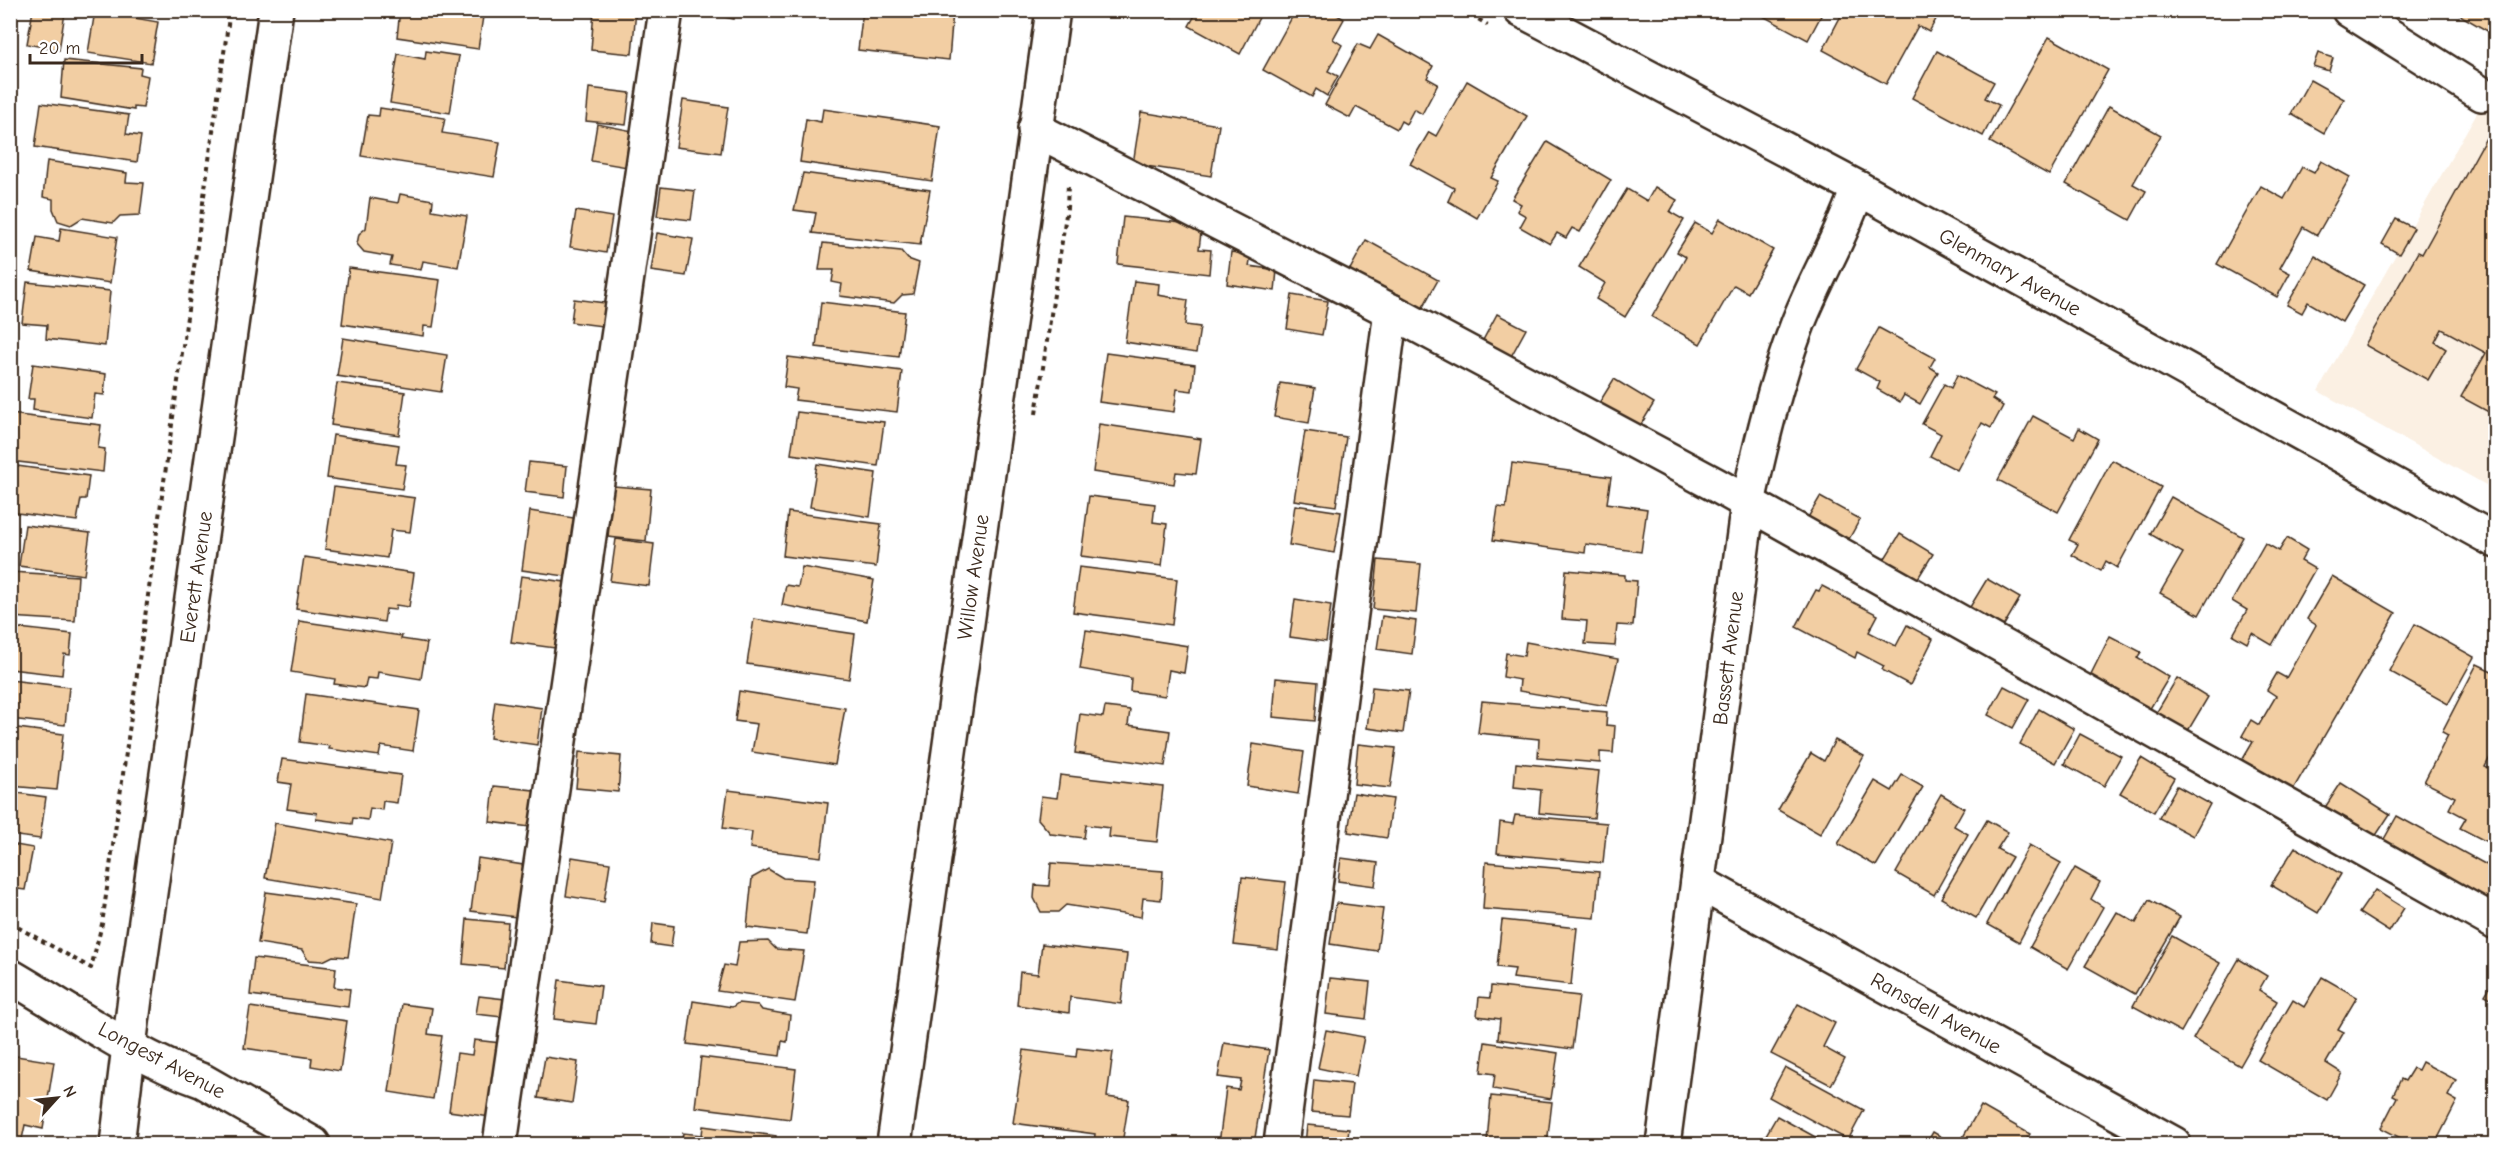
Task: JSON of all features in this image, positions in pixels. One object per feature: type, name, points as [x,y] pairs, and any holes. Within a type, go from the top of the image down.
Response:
[{"type":"street","name":"Everett Avenue","points":[[117,1144],[276,10]]},
{"type":"street","points":[[500,1144],[666,10]]},
{"type":"street","name":"Willow Avenue","points":[[894,1144],[1053,10]]},
{"type":"street","name":"Glenmary Avenue","points":[[1521,10],[1858,188],[2496,541]]},
{"type":"street","points":[[2349,10],[2482,94]]},
{"type":"street","points":[[1035,129],[1391,311],[1748,503],[2496,923]]},
{"type":"street","name":"Bassett Avenue","points":[[1663,1144],[1748,503],[1767,415],[1798,324],[1846,223],[1858,188]]},
{"type":"street","points":[[1281,1144],[1391,311]]},
{"type":"street","name":"Ransdell Avenue","points":[[1698,882],[2174,1144]]},
{"type":"street","name":"Longest Avenue","points":[[10,976],[130,1045],[183,1074],[203,1081],[313,1144]]},
{"type":"path","points":[[10,923],[90,968],[102,924],[230,10]]},
{"type":"shaded area","points":[[2483,102],[2495,109],[2495,490],[2318,391]]},
{"type":"building","points":[[33,10],[65,13],[59,50],[27,44]]},
{"type":"building","points":[[400,10],[484,10],[478,49],[397,37]]},
{"type":"building","points":[[594,10],[636,10],[632,54],[591,50]]},
{"type":"building","points":[[692,10],[735,10],[734,19]]},
{"type":"building","points":[[863,10],[953,11],[949,60],[858,50]]},
{"type":"building","points":[[1161,10],[1176,10],[1172,17]]},
{"type":"building","points":[[1198,10],[1263,10],[1240,54],[1189,26]]},
{"type":"building","points":[[1296,10],[1329,10],[1344,19],[1333,39],[1342,45],[1328,71],[1338,76],[1327,96],[1316,89],[1312,97],[1263,70]]},
{"type":"building","points":[[1767,10],[1824,10],[1808,40],[1763,16]]},
{"type":"building","points":[[1844,10],[1889,10],[1899,16],[1903,10],[1941,10],[1929,32],[1918,26],[1886,84],[1823,50]]},
{"type":"building","points":[[2451,10],[2496,10],[2496,36]]},
{"type":"building","points":[[95,11],[158,22],[151,63],[88,53]]},
{"type":"building","points":[[1378,35],[1433,66],[1427,78],[1438,84],[1422,114],[1414,109],[1406,124],[1401,121],[1397,129],[1356,107],[1350,118],[1325,105],[1358,44],[1370,49]]},
{"type":"building","points":[[2049,37],[2108,70],[2049,175],[1990,142]]},
{"type":"building","points":[[426,51],[459,56],[450,113],[390,103],[398,54],[425,59]]},
{"type":"building","points":[[1937,51],[1994,82],[1985,98],[1999,105],[1983,136],[1912,98]]},
{"type":"building","points":[[2318,53],[2333,58],[2329,71],[2313,66]]},
{"type":"building","points":[[64,60],[141,68],[140,74],[148,76],[143,108],[134,107],[134,110],[61,98]]},
{"type":"building","points":[[2310,80],[2344,99],[2324,133],[2291,114]]},
{"type":"building","points":[[1467,81],[1527,116],[1491,178],[1498,181],[1477,218],[1448,201],[1454,188],[1410,164],[1429,132],[1436,136]]},
{"type":"building","points":[[589,88],[630,93],[626,125],[586,121]]},
{"type":"building","points":[[683,100],[728,107],[721,153],[676,147]]},
{"type":"building","points":[[41,103],[129,115],[126,134],[141,136],[137,162],[35,147]]},
{"type":"building","points":[[2109,106],[2161,135],[2133,184],[2146,191],[2130,220],[2066,184]]},
{"type":"building","points":[[380,108],[445,118],[442,133],[500,142],[494,177],[361,156],[368,115],[379,116]]},
{"type":"building","points":[[823,109],[940,126],[932,181],[800,162],[806,119],[821,122]]},
{"type":"building","points":[[1141,112],[1219,125],[1211,176],[1133,164]]},
{"type":"building","points":[[597,124],[633,131],[627,167],[591,161]]},
{"type":"building","points":[[2486,138],[2496,143],[2496,416],[2461,397],[2486,353],[2442,329],[2435,342],[2446,349],[2428,380],[2365,345],[2418,252],[2422,254]]},
{"type":"building","points":[[1547,142],[1611,180],[1580,232],[1572,228],[1566,238],[1557,233],[1550,244],[1520,227],[1526,216],[1517,211],[1521,204],[1512,199]]},
{"type":"building","points":[[47,161],[127,173],[126,182],[144,183],[140,215],[120,216],[113,223],[82,218],[71,225],[58,221],[53,209],[53,199],[43,197]]},
{"type":"building","points":[[2321,161],[2350,177],[2317,235],[2303,227],[2280,268],[2290,273],[2277,297],[2217,264],[2261,186],[2284,199],[2302,167],[2314,173]]},
{"type":"building","points":[[803,173],[930,190],[920,245],[812,233],[816,213],[794,210]]},
{"type":"building","points":[[661,187],[695,191],[691,220],[657,216]]},
{"type":"building","points":[[1655,187],[1677,200],[1670,212],[1684,220],[1625,317],[1596,299],[1605,283],[1579,267],[1627,189],[1647,201]]},
{"type":"building","points":[[400,194],[433,200],[432,210],[467,216],[458,267],[423,261],[421,270],[390,265],[392,257],[364,252],[357,244],[359,234],[366,228],[370,198],[398,203]]},
{"type":"building","points":[[576,211],[612,217],[606,253],[570,247]]},
{"type":"building","points":[[1123,217],[1202,225],[1199,249],[1211,250],[1209,274],[1118,264]]},
{"type":"building","points":[[1720,219],[1773,250],[1748,293],[1734,285],[1700,344],[1652,317],[1686,257],[1677,252],[1695,223],[1712,233]]},
{"type":"building","points":[[2396,219],[2414,228],[2399,254],[2382,244]]},
{"type":"building","points":[[61,228],[117,237],[110,283],[31,271],[37,237],[59,241]]},
{"type":"building","points":[[657,233],[693,239],[686,276],[651,271]]},
{"type":"building","points":[[1366,240],[1438,280],[1418,316],[1347,275]]},
{"type":"building","points":[[823,243],[901,251],[908,259],[919,263],[913,294],[902,295],[894,303],[840,296],[842,284],[832,282],[834,270],[819,270]]},
{"type":"building","points":[[1231,252],[1251,255],[1249,266],[1277,270],[1275,291],[1227,284]]},
{"type":"building","points":[[2315,256],[2364,285],[2342,322],[2308,302],[2302,313],[2287,305]]},
{"type":"building","points":[[349,268],[440,280],[433,327],[424,326],[423,336],[342,324]]},
{"type":"building","points":[[1134,281],[1159,284],[1158,295],[1188,300],[1185,325],[1200,327],[1196,353],[1125,342]]},
{"type":"building","points":[[27,282],[110,291],[105,346],[46,339],[47,325],[22,323]]},
{"type":"building","points":[[1292,295],[1328,301],[1322,335],[1287,329]]},
{"type":"building","points":[[574,299],[605,303],[602,326],[571,322]]},
{"type":"building","points":[[821,302],[905,312],[899,357],[816,347]]},
{"type":"building","points":[[1497,314],[1526,329],[1509,360],[1481,344]]},
{"type":"building","points":[[1879,328],[1935,358],[1930,367],[1938,372],[1920,404],[1904,395],[1900,402],[1877,389],[1880,382],[1856,369]]},
{"type":"building","points":[[343,338],[447,355],[441,392],[337,376]]},
{"type":"building","points":[[1106,353],[1195,365],[1192,391],[1177,389],[1174,412],[1099,402]]},
{"type":"building","points":[[788,357],[902,371],[897,412],[795,400],[797,389],[784,387]]},
{"type":"building","points":[[33,364],[106,374],[104,395],[95,394],[92,418],[33,410],[34,399],[28,399]]},
{"type":"building","points":[[1957,375],[1995,395],[1992,399],[2003,406],[1991,428],[1982,423],[1957,470],[1930,456],[1941,434],[1922,424],[1944,384],[1951,388]]},
{"type":"building","points":[[1614,379],[1654,403],[1634,436],[1594,411]]},
{"type":"building","points":[[337,383],[405,392],[399,435],[331,425]]},
{"type":"building","points":[[1280,383],[1315,388],[1309,423],[1274,417]]},
{"type":"building","points":[[797,412],[884,422],[878,466],[791,454]]},
{"type":"building","points":[[10,414],[101,425],[98,448],[105,449],[103,472],[10,461]]},
{"type":"building","points":[[2033,416],[2074,438],[2079,428],[2098,439],[2058,512],[1998,480]]},
{"type":"building","points":[[1099,424],[1201,439],[1196,474],[1176,472],[1174,484],[1093,472]]},
{"type":"building","points":[[1305,431],[1346,437],[1336,506],[1294,500]]},
{"type":"building","points":[[333,435],[399,445],[396,464],[406,465],[402,489],[327,478]]},
{"type":"building","points":[[2112,460],[2161,487],[2117,568],[2106,561],[2101,571],[2072,555],[2078,544],[2069,540]]},
{"type":"building","points":[[529,462],[567,466],[564,497],[525,492]]},
{"type":"building","points":[[1512,463],[1611,477],[1607,503],[1647,509],[1641,552],[1586,544],[1585,553],[1493,540],[1498,507],[1506,508]]},
{"type":"building","points":[[817,464],[876,473],[870,517],[810,507]]},
{"type":"building","points":[[10,465],[89,476],[86,499],[81,499],[77,521],[10,512]]},
{"type":"building","points":[[613,486],[651,489],[646,541],[608,537]]},
{"type":"building","points":[[334,487],[415,498],[410,532],[391,530],[387,558],[325,549]]},
{"type":"building","points":[[1089,496],[1155,504],[1153,522],[1167,524],[1162,566],[1081,556]]},
{"type":"building","points":[[1820,497],[1860,519],[1844,548],[1803,526]]},
{"type":"building","points":[[2171,497],[2243,537],[2199,615],[2160,593],[2183,553],[2150,534]]},
{"type":"building","points":[[1295,505],[1341,512],[1334,553],[1289,545]]},
{"type":"building","points":[[530,511],[574,518],[565,576],[522,570]]},
{"type":"building","points":[[788,512],[881,524],[876,567],[783,556]]},
{"type":"building","points":[[25,525],[90,533],[84,575],[19,566]]},
{"type":"building","points":[[1900,534],[1933,554],[1915,583],[1882,563]]},
{"type":"building","points":[[2287,538],[2307,550],[2301,561],[2315,569],[2272,645],[2252,633],[2247,643],[2233,635],[2247,610],[2232,601],[2265,543],[2279,551]]},
{"type":"building","points":[[616,539],[654,544],[649,586],[610,581]]},
{"type":"building","points":[[304,557],[414,573],[409,607],[396,605],[395,610],[386,609],[384,622],[296,609]]},
{"type":"building","points":[[1378,560],[1421,564],[1416,613],[1373,609]]},
{"type":"building","points":[[802,567],[874,580],[867,621],[782,605],[786,585],[798,587]]},
{"type":"building","points":[[1079,567],[1177,579],[1172,625],[1073,612]]},
{"type":"building","points":[[1566,570],[1625,575],[1625,580],[1637,581],[1633,626],[1617,625],[1615,646],[1585,644],[1587,621],[1562,619]]},
{"type":"building","points":[[10,572],[78,576],[75,621],[10,617]]},
{"type":"building","points":[[521,576],[565,582],[555,648],[511,642]]},
{"type":"building","points":[[2332,576],[2396,613],[2288,798],[2237,769],[2253,742],[2242,736],[2251,720],[2259,725],[2276,696],[2267,690],[2277,673],[2286,678],[2316,625],[2307,619]]},
{"type":"building","points":[[1987,579],[2020,598],[2000,632],[1967,612]]},
{"type":"building","points":[[1822,586],[1878,615],[1869,632],[1896,646],[1907,625],[1933,639],[1910,685],[1882,670],[1884,666],[1857,652],[1855,658],[1796,627],[1816,590],[1819,591]]},
{"type":"building","points":[[1295,599],[1331,605],[1326,642],[1290,637]]},
{"type":"building","points":[[1382,616],[1416,621],[1412,654],[1377,649]]},
{"type":"building","points":[[754,619],[855,634],[849,679],[747,664]]},
{"type":"building","points":[[299,621],[402,636],[401,639],[427,643],[421,679],[378,672],[377,679],[367,678],[365,688],[334,684],[335,679],[291,672]]},
{"type":"building","points":[[2415,624],[2474,657],[2448,704],[2389,671]]},
{"type":"building","points":[[10,627],[72,634],[70,655],[64,654],[62,675],[10,669]]},
{"type":"building","points":[[1086,630],[1188,646],[1184,673],[1169,670],[1165,696],[1130,691],[1131,678],[1080,669]]},
{"type":"building","points":[[2110,636],[2141,652],[2137,658],[2169,677],[2148,712],[2089,678]]},
{"type":"building","points":[[1526,642],[1618,659],[1607,706],[1519,691],[1520,680],[1503,677],[1506,653],[1524,656]]},
{"type":"building","points":[[2477,664],[2496,673],[2496,746],[2485,767],[2496,772],[2496,832],[2489,843],[2460,828],[2466,818],[2449,809],[2455,797],[2424,782],[2448,735],[2442,732]]},
{"type":"building","points":[[1276,678],[1318,682],[1315,721],[1273,717]]},
{"type":"building","points":[[2177,678],[2208,697],[2186,734],[2155,715]]},
{"type":"building","points":[[10,680],[69,687],[65,725],[10,719]]},
{"type":"building","points":[[2004,686],[2029,699],[2013,728],[1988,715]]},
{"type":"building","points":[[1372,687],[1409,691],[1403,733],[1367,728]]},
{"type":"building","points":[[739,691],[845,708],[835,765],[752,752],[757,724],[735,721]]},
{"type":"building","points":[[306,694],[419,710],[413,751],[381,746],[379,756],[329,749],[330,746],[300,742]]},
{"type":"building","points":[[495,701],[542,708],[537,745],[490,738]]},
{"type":"building","points":[[1482,701],[1607,712],[1606,725],[1615,726],[1613,753],[1600,752],[1600,763],[1538,758],[1539,739],[1478,733]]},
{"type":"building","points":[[1105,707],[1130,710],[1128,725],[1170,731],[1165,766],[1075,753],[1080,714],[1103,717]]},
{"type":"building","points":[[2039,709],[2074,729],[2055,763],[2020,744]]},
{"type":"building","points":[[10,727],[63,734],[57,790],[10,786]]},
{"type":"building","points":[[2080,734],[2121,756],[2104,786],[2064,764]]},
{"type":"building","points":[[1835,740],[1864,756],[1820,834],[1778,810],[1811,753],[1824,761]]},
{"type":"building","points":[[1253,744],[1304,752],[1298,794],[1247,786]]},
{"type":"building","points":[[1358,744],[1396,748],[1390,788],[1354,784]]},
{"type":"building","points":[[579,752],[621,756],[618,792],[576,788]]},
{"type":"building","points":[[2141,758],[2174,778],[2154,812],[2120,793]]},
{"type":"building","points":[[282,759],[401,775],[397,803],[383,801],[382,810],[370,808],[368,820],[353,818],[352,824],[316,819],[317,813],[287,809],[291,784],[278,782]]},
{"type":"building","points":[[1516,763],[1599,771],[1594,818],[1539,813],[1541,790],[1514,787]]},
{"type":"building","points":[[1060,775],[1163,787],[1157,842],[1109,837],[1110,828],[1086,825],[1084,838],[1051,834],[1038,819],[1041,796],[1057,798]]},
{"type":"building","points":[[1902,775],[1923,787],[1876,866],[1838,844],[1875,781],[1892,791]]},
{"type":"building","points":[[2341,783],[2390,814],[2371,843],[2322,812]]},
{"type":"building","points":[[494,786],[534,790],[530,827],[490,822]]},
{"type":"building","points":[[2177,786],[2210,804],[2193,836],[2159,818]]},
{"type":"building","points":[[728,790],[828,803],[821,857],[750,848],[752,832],[723,828]]},
{"type":"building","points":[[10,792],[46,797],[40,839],[10,835]]},
{"type":"building","points":[[1354,793],[1393,799],[1387,838],[1348,832]]},
{"type":"building","points":[[1941,794],[1964,808],[1954,826],[1968,834],[1934,895],[1896,873]]},
{"type":"building","points":[[1515,815],[1607,823],[1603,863],[1497,853],[1500,822],[1513,824]]},
{"type":"building","points":[[2397,816],[2496,870],[2496,912],[2379,848]]},
{"type":"building","points":[[1987,820],[2008,832],[1997,849],[2012,857],[1976,918],[1941,898]]},
{"type":"building","points":[[275,823],[391,843],[382,898],[265,878]]},
{"type":"building","points":[[10,844],[33,848],[25,890],[10,888]]},
{"type":"building","points":[[2029,845],[2061,863],[2019,942],[1987,924]]},
{"type":"building","points":[[2295,847],[2341,874],[2318,913],[2271,885]]},
{"type":"building","points":[[572,857],[610,863],[604,902],[566,896]]},
{"type":"building","points":[[478,858],[523,865],[516,917],[471,911]]},
{"type":"building","points":[[1341,858],[1378,863],[1375,886],[1338,881]]},
{"type":"building","points":[[1486,862],[1599,872],[1595,918],[1483,909]]},
{"type":"building","points":[[1051,863],[1163,871],[1161,900],[1143,898],[1141,917],[1066,905],[1058,912],[1041,912],[1034,898],[1035,885],[1049,886]]},
{"type":"building","points":[[2075,868],[2100,882],[2091,899],[2103,907],[2068,969],[2030,947]]},
{"type":"building","points":[[768,869],[783,878],[814,880],[807,934],[747,927],[752,878]]},
{"type":"building","points":[[1242,877],[1286,882],[1278,950],[1234,945]]},
{"type":"building","points":[[2375,890],[2404,908],[2389,932],[2359,913]]},
{"type":"building","points":[[266,892],[356,904],[348,957],[333,956],[323,961],[308,960],[302,950],[258,943]]},
{"type":"building","points":[[2149,900],[2180,917],[2135,994],[2085,966],[2117,912],[2136,923]]},
{"type":"building","points":[[1336,903],[1383,909],[1377,951],[1330,944]]},
{"type":"building","points":[[467,919],[508,923],[504,968],[463,964]]},
{"type":"building","points":[[1502,920],[1577,928],[1571,985],[1513,978],[1515,969],[1497,967]]},
{"type":"building","points":[[653,923],[674,926],[671,947],[651,944]]},
{"type":"building","points":[[2172,936],[2220,963],[2181,1032],[2133,1006]]},
{"type":"building","points":[[768,941],[776,949],[804,951],[795,1002],[717,991],[724,965],[735,967],[739,942]]},
{"type":"building","points":[[1042,944],[1127,954],[1121,1004],[1070,997],[1069,1013],[1017,1005],[1020,972],[1038,974]]},
{"type":"building","points":[[254,958],[336,968],[334,987],[350,989],[348,1007],[250,995]]},
{"type":"building","points":[[2239,959],[2267,976],[2259,990],[2277,1001],[2240,1066],[2193,1039]]},
{"type":"building","points":[[2322,977],[2357,997],[2338,1029],[2344,1032],[2326,1063],[2342,1073],[2327,1100],[2258,1060],[2293,1000],[2304,1007]]},
{"type":"building","points":[[2496,977],[2496,1001],[2485,995]]},
{"type":"building","points":[[1330,978],[1370,982],[1366,1019],[1326,1014]]},
{"type":"building","points":[[559,980],[601,986],[596,1024],[554,1019]]},
{"type":"building","points":[[1491,986],[1579,996],[1572,1049],[1498,1039],[1500,1019],[1477,1016],[1479,997],[1490,998]]},
{"type":"building","points":[[479,996],[505,999],[502,1017],[476,1014]]},
{"type":"building","points":[[693,1001],[732,1007],[738,1003],[758,1005],[762,1010],[790,1015],[787,1042],[782,1041],[780,1056],[687,1044]]},
{"type":"building","points":[[402,1004],[432,1008],[428,1034],[442,1036],[433,1099],[389,1092]]},
{"type":"building","points":[[1798,1004],[1835,1023],[1823,1047],[1845,1059],[1831,1085],[1771,1054]]},
{"type":"building","points":[[250,1007],[347,1021],[340,1071],[311,1066],[312,1058],[244,1048]]},
{"type":"building","points":[[1326,1030],[1364,1037],[1356,1076],[1318,1068]]},
{"type":"building","points":[[474,1040],[501,1043],[490,1117],[449,1111],[457,1053],[472,1055]]},
{"type":"building","points":[[1485,1042],[1558,1053],[1551,1099],[1493,1089],[1495,1074],[1481,1072]]},
{"type":"building","points":[[1224,1043],[1269,1050],[1254,1144],[1219,1144],[1226,1088],[1239,1090],[1241,1080],[1218,1077]]},
{"type":"building","points":[[1077,1048],[1113,1052],[1107,1097],[1129,1100],[1122,1144],[1094,1144],[1095,1134],[1013,1123],[1024,1050],[1076,1057]]},
{"type":"building","points":[[10,1055],[54,1062],[43,1129],[25,1125],[21,1144],[10,1144]]},
{"type":"building","points":[[545,1057],[578,1062],[572,1103],[538,1098]]},
{"type":"building","points":[[701,1057],[796,1069],[790,1119],[695,1107]]},
{"type":"building","points":[[2422,1062],[2456,1080],[2448,1096],[2457,1101],[2435,1144],[2412,1144],[2381,1128],[2397,1097],[2393,1095],[2401,1079],[2405,1081],[2413,1068],[2418,1070]]},
{"type":"building","points":[[1785,1067],[1864,1110],[1848,1140],[1769,1097]]},
{"type":"building","points":[[1314,1080],[1352,1084],[1348,1115],[1311,1112]]},
{"type":"building","points":[[1491,1096],[1552,1102],[1547,1144],[1487,1141]]},
{"type":"building","points":[[1981,1106],[2030,1134],[2024,1144],[1959,1144]]},
{"type":"building","points":[[1777,1116],[1828,1144],[1767,1144],[1762,1142]]},
{"type":"building","points":[[1307,1125],[1349,1129],[1347,1144],[1305,1144]]},
{"type":"building","points":[[703,1126],[776,1136],[775,1144],[681,1144],[683,1133],[702,1135]]},
{"type":"building","points":[[1933,1132],[1945,1139],[1942,1144],[1926,1144]]}]
